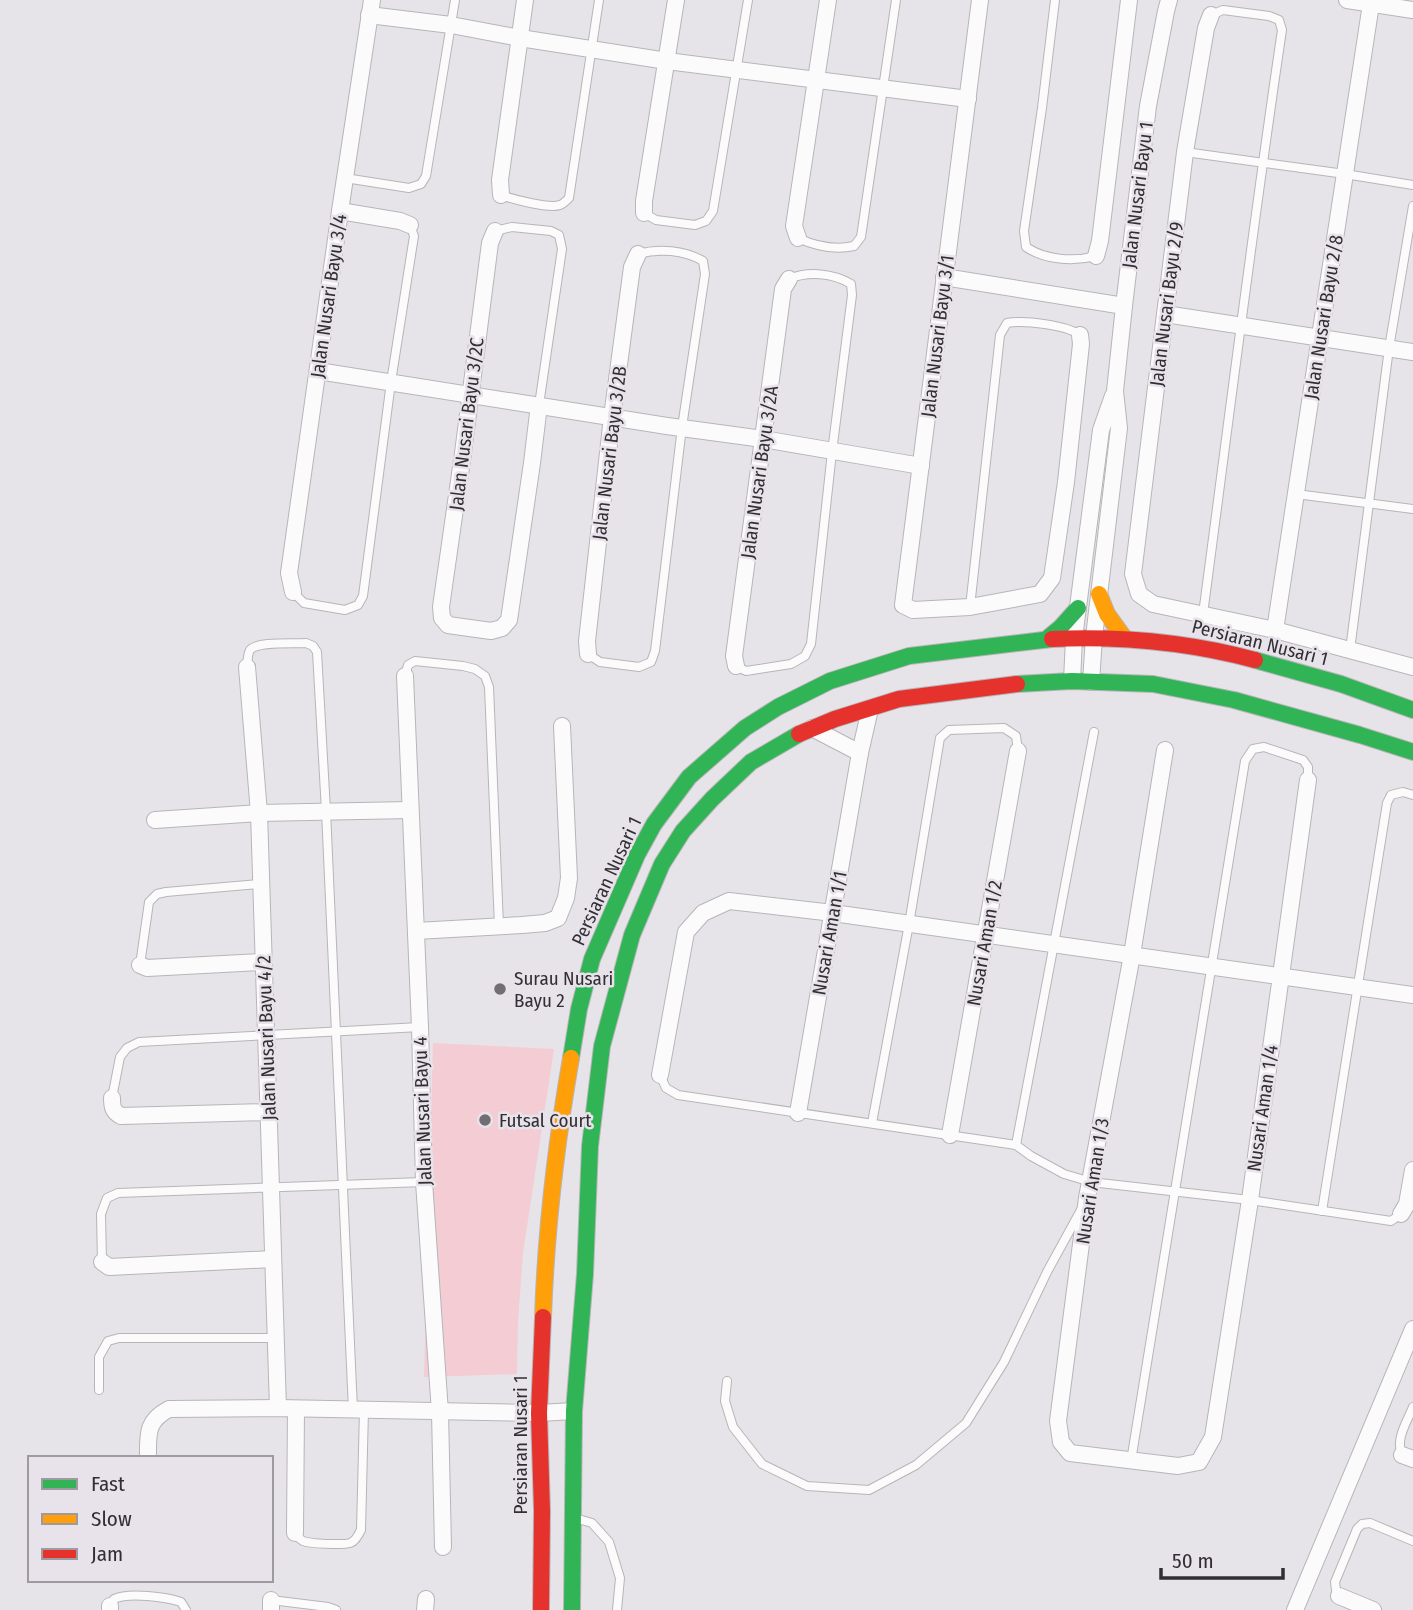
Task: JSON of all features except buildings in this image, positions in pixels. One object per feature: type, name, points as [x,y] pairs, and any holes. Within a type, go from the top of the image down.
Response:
[{"type":"main road","points":[[1099,594],[1107,614],[1125,639]]},
{"type":"main road","points":[[1048,638],[1078,608]]},
{"type":"main road","name":"Persiaran Nusari 1","points":[[541,1610],[539,1413],[545,1259],[558,1133],[579,1009],[592,958],[637,855],[654,824],[689,776],[745,728],[778,707],[830,681],[909,656],[1048,638],[1166,642],[1225,652],[1341,684],[1413,710]]},
{"type":"main road","points":[[572,1610],[575,1411],[585,1274],[590,1146],[602,1046],[632,935],[662,864],[683,831],[712,799],[751,762],[812,728],[899,699],[1005,685],[1072,681],[1153,684],[1234,700],[1360,734],[1413,752]]},
{"type":"street","points":[[501,195],[500,180],[525,0]]},
{"type":"street","points":[[644,213],[676,0]]},
{"type":"street","points":[[798,238],[794,226],[828,0]]},
{"type":"street","name":"Jalan Nusari Bayu 3/1","points":[[970,607],[914,610],[903,605],[981,0]]},
{"type":"street","points":[[1096,256],[1129,0]]},
{"type":"street","name":"Jalan Nusari Bayu 1","points":[[1091,682],[1119,428],[1115,391],[1124,306],[1148,106],[1169,0]]},
{"type":"street","points":[[1347,0],[1413,10]]},
{"type":"street","name":"Jalan Nusari Bayu 2/8","points":[[1275,630],[1371,4]]},
{"type":"street","points":[[370,7],[451,25],[591,50],[968,99]]},
{"type":"street","name":"Jalan Nusari Bayu 3/4","points":[[293,592],[289,573],[370,7]]},
{"type":"street","name":"Jalan Nusari Bayu 2/9","points":[[1203,614],[1153,604],[1139,594],[1133,574],[1185,152],[1206,28],[1211,16]]},
{"type":"street","points":[[340,211],[410,225]]},
{"type":"street","name":"Jalan Nusari Bayu 3/2C","points":[[495,231],[490,243],[441,607],[442,618],[448,625],[491,631],[502,628],[509,620],[539,405]]},
{"type":"street","name":"Jalan Nusari Bayu 3/2B","points":[[588,654],[587,641],[612,417],[632,267],[638,254]]},
{"type":"street","points":[[944,277],[1124,306]]},
{"type":"street","name":"Jalan Nusari Bayu 3/2A","points":[[736,666],[734,656],[783,289],[789,279]]},
{"type":"street","points":[[1165,314],[1413,352]]},
{"type":"street","points":[[970,607],[1040,594],[1052,578],[1066,482],[1080,335]]},
{"type":"street","points":[[318,371],[921,466]]},
{"type":"street","name":"Jalan Nusari Bayu 1","points":[[1072,681],[1074,638],[1101,430],[1115,391]]},
{"type":"street","points":[[1203,614],[1275,630],[1413,667]]},
{"type":"street","name":"Jalan Nusari Bayu 4/2","points":[[247,667],[258,813],[278,1408]]},
{"type":"street","name":"Jalan Nusari Bayu 4","points":[[405,676],[424,1182],[440,1412],[443,1547]]},
{"type":"street","name":"Nusari Aman 1/1","points":[[799,1113],[860,753],[870,709]]},
{"type":"street","points":[[416,931],[545,923],[558,918],[566,898],[569,878],[562,726]]},
{"type":"street","points":[[812,728],[860,753]]},
{"type":"street","name":"Nusari Aman 1/3","points":[[1165,750],[1132,955],[1087,1198],[1058,1421],[1061,1442],[1070,1453],[1178,1466],[1199,1462],[1213,1437]]},
{"type":"street","name":"Nusari Aman 1/2","points":[[950,1135],[1018,751]]},
{"type":"street","name":"Nusari Aman 1/4","points":[[1213,1437],[1250,1200],[1308,780]]},
{"type":"street","points":[[155,820],[258,813],[410,810]]},
{"type":"street","points":[[660,1075],[686,932],[703,913],[729,901],[833,913],[1413,995]]},
{"type":"street","points":[[140,965],[147,968],[263,962]]},
{"type":"street","points":[[112,1098],[115,1113],[121,1116],[268,1112]]},
{"type":"street","points":[[1401,1214],[1407,1204],[1413,1170]]},
{"type":"street","points":[[102,1262],[108,1267],[273,1259]]},
{"type":"street","points":[[1295,1610],[1413,1329]]},
{"type":"street","points":[[148,1456],[148,1435],[152,1422],[169,1409],[278,1408],[539,1413],[575,1411]]},
{"type":"street","points":[[295,1533],[296,1409]]},
{"type":"street","points":[[1339,1596],[1373,1610]]},
{"type":"lane","points":[[345,178],[409,188],[421,184],[426,176],[455,0]]},
{"type":"lane","points":[[501,195],[514,200],[552,206],[561,205],[569,198],[599,0]]},
{"type":"lane","points":[[644,213],[656,220],[695,225],[706,221],[713,211],[748,0]]},
{"type":"lane","points":[[798,238],[811,244],[843,248],[854,246],[861,237],[896,0]]},
{"type":"lane","points":[[1055,0],[1024,231],[1026,247],[1038,255],[1081,260],[1096,256]]},
{"type":"lane","points":[[1203,614],[1262,162],[1282,30],[1279,20],[1269,16],[1223,10],[1211,16]]},
{"type":"lane","points":[[1185,152],[1413,185]]},
{"type":"lane","points":[[1350,650],[1389,348],[1413,206]]},
{"type":"lane","points":[[293,592],[304,603],[345,610],[358,605],[363,596],[391,383],[414,236],[410,225]]},
{"type":"lane","points":[[495,231],[512,227],[551,231],[559,235],[562,249],[539,405]]},
{"type":"lane","points":[[588,654],[600,662],[639,667],[652,662],[705,274],[703,261],[691,254],[653,250],[638,254]]},
{"type":"lane","points":[[736,666],[746,671],[791,664],[805,656],[811,645],[852,295],[851,284],[839,277],[802,274],[789,279]]},
{"type":"lane","points":[[970,607],[1000,335],[1007,323],[1018,321],[1072,329],[1080,335]]},
{"type":"lane","points":[[1296,494],[1413,509]]},
{"type":"lane","points":[[247,667],[251,649],[258,645],[306,643],[313,646],[317,652],[343,1185],[358,1410],[361,1530],[352,1542],[343,1544],[305,1542],[295,1533]]},
{"type":"lane","points":[[405,676],[408,665],[415,661],[463,666],[475,669],[485,676],[489,687],[499,926]]},
{"type":"lane","points":[[872,1124],[940,738],[949,730],[1004,728],[1016,736],[1018,751]]},
{"type":"lane","points":[[1016,1145],[1094,732]]},
{"type":"lane","points":[[1131,1461],[1245,761],[1252,749],[1264,747],[1303,760],[1308,767],[1308,780]]},
{"type":"lane","points":[[1322,1211],[1387,803],[1391,795],[1403,792],[1413,796]]},
{"type":"lane","points":[[140,965],[149,902],[157,894],[260,884]]},
{"type":"lane","points":[[112,1098],[120,1057],[127,1048],[139,1042],[419,1027]]},
{"type":"lane","points":[[660,1075],[666,1088],[678,1095],[1016,1145],[1064,1174],[1091,1182],[1250,1200],[1391,1221],[1401,1214]]},
{"type":"lane","points":[[102,1262],[101,1213],[107,1198],[118,1193],[424,1182]]},
{"type":"lane","points":[[727,1381],[725,1401],[733,1427],[762,1464],[807,1486],[869,1490],[916,1465],[966,1423],[1004,1362],[1047,1272],[1087,1198]]},
{"type":"lane","points":[[99,1390],[99,1357],[108,1341],[119,1338],[276,1338]]},
{"type":"lane","points":[[1408,1457],[1399,1448],[1399,1441],[1413,1407]]},
{"type":"lane","points":[[572,1517],[592,1523],[609,1542],[620,1578],[617,1610]]},
{"type":"lane","points":[[1339,1596],[1335,1582],[1357,1529],[1363,1524],[1370,1524],[1413,1541]]},
{"type":"lane","points":[[110,1608],[114,1599],[126,1596],[171,1599],[181,1602],[186,1610]]},
{"type":"lane","points":[[271,1605],[328,1607],[336,1610]]},
{"type":"shaded area","points":[[433,1043],[554,1049],[523,1253],[517,1374],[424,1377]]},
{"type":"traffic: fast","points":[[1048,638],[1078,608]]},
{"type":"traffic: fast","points":[[571,1058],[579,1009],[592,959],[637,855],[654,824],[689,777],[745,728],[778,707],[830,681],[909,656],[1052,639]]},
{"type":"traffic: fast","points":[[1255,660],[1341,684],[1413,710]]},
{"type":"traffic: fast","points":[[1017,684],[1072,681],[1153,684],[1234,700],[1413,752]]},
{"type":"traffic: fast","points":[[572,1610],[574,1411],[585,1274],[590,1146],[602,1046],[632,935],[662,864],[683,831],[712,799],[751,762],[799,734]]},
{"type":"traffic: slow","points":[[1099,594],[1107,614],[1125,639]]},
{"type":"traffic: slow","points":[[543,1317],[552,1187],[571,1058]]},
{"type":"traffic: jam","points":[[1052,639],[1103,638],[1154,642],[1255,660]]},
{"type":"traffic: jam","points":[[799,734],[835,719],[899,699],[1017,684]]},
{"type":"traffic: jam","points":[[541,1610],[539,1413],[543,1317]]},
{"type":"place","name":"Surau Nusari Bayu 2","points":[[500,989]]},
{"type":"place","name":"Futsal Court","points":[[485,1120]]}]
